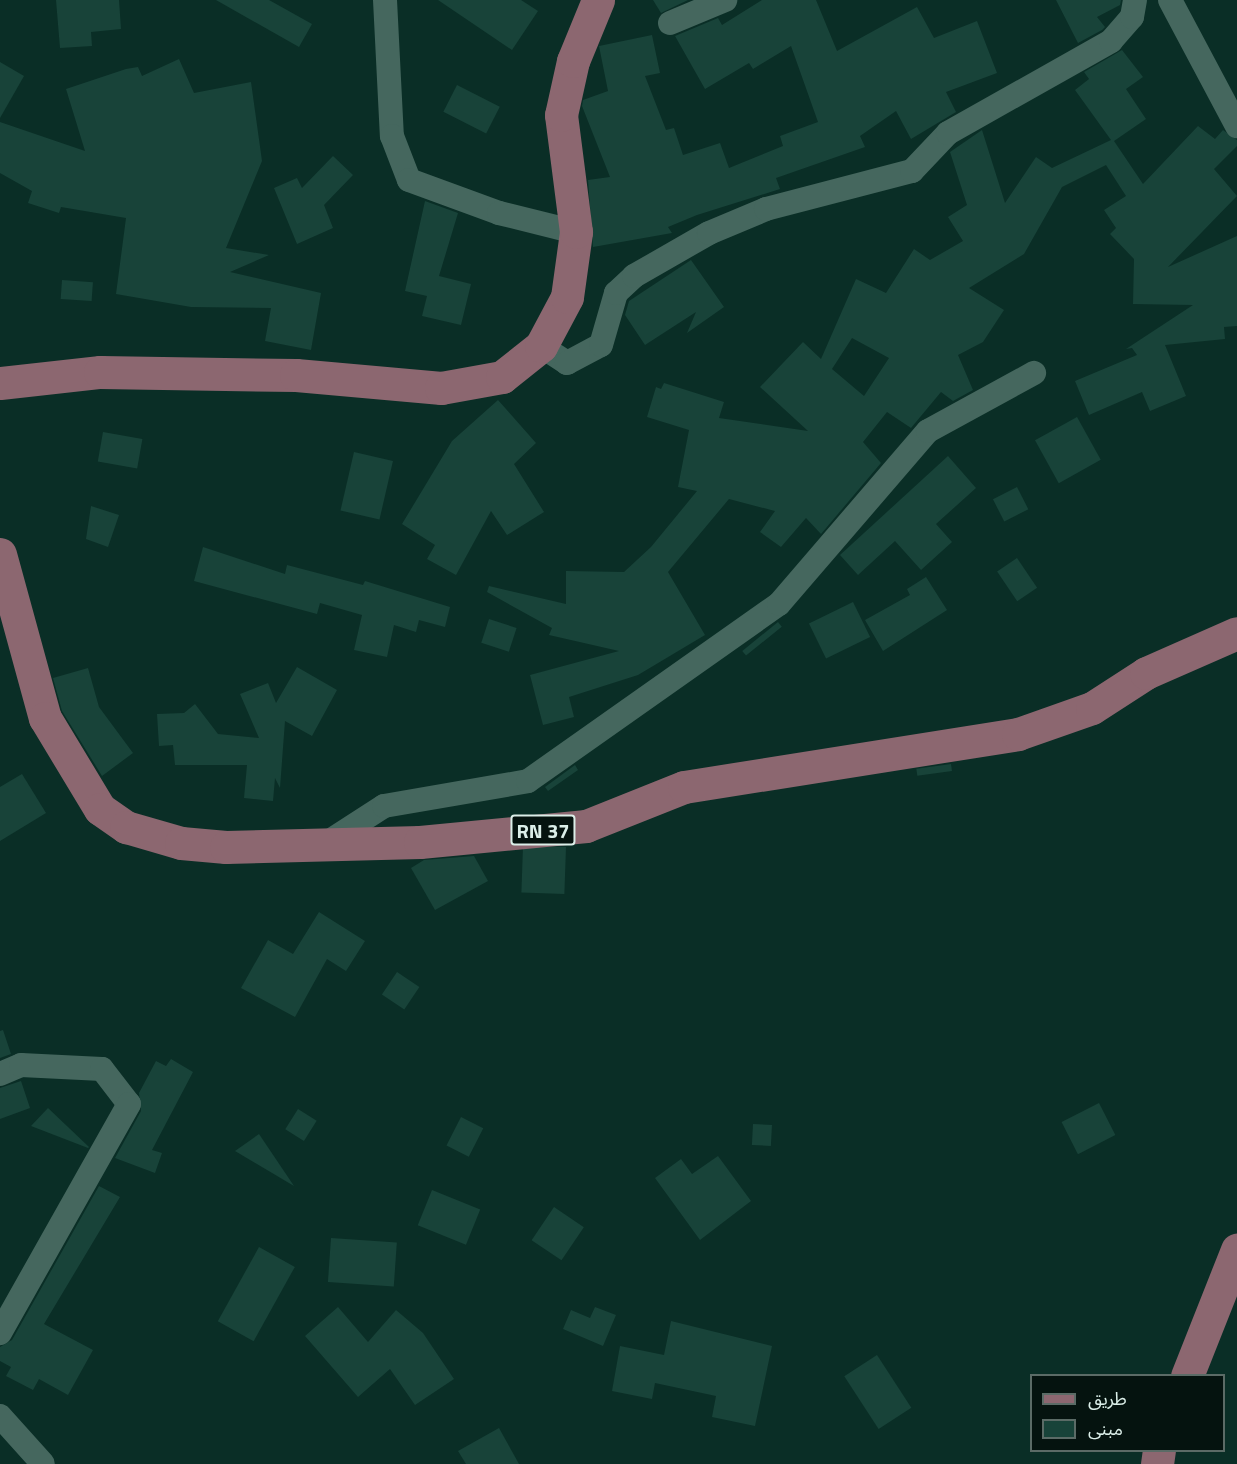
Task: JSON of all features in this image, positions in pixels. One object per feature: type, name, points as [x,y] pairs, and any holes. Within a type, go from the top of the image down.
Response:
[{"type":"main road","points":[[0,383],[135,373],[296,375],[441,388],[502,377],[541,346],[567,297],[576,232],[561,115],[573,61],[598,0]]},
{"type":"main road","name":"RN 37","points":[[0,554],[45,718],[100,809],[126,827],[181,843],[420,842],[585,826],[684,787],[1018,734],[1092,708],[1146,673],[1237,633]]},
{"type":"main road","points":[[1188,1374],[1237,1250]]},
{"type":"street","points":[[385,0],[392,136],[409,180],[499,213],[576,232]]},
{"type":"street","points":[[670,23],[725,0]]},
{"type":"street","points":[[541,346],[567,363],[601,345],[616,293],[634,276],[709,233],[766,209],[912,171],[948,133],[1111,41],[1132,17],[1135,0]]},
{"type":"street","points":[[1170,0],[1237,126]]},
{"type":"street","points":[[325,844],[384,806],[528,781],[779,604],[928,431],[1034,373]]},
{"type":"street","points":[[0,1074],[21,1065],[102,1069],[129,1104],[0,1333]]},
{"type":"street","points":[[0,1416],[43,1464]]},
{"type":"building","points":[[56,0],[119,0],[121,29],[91,32],[92,46],[60,48]]},
{"type":"building","points":[[216,0],[269,0],[312,24],[299,47]]},
{"type":"building","points":[[438,0],[521,0],[538,11],[512,50]]},
{"type":"building","points":[[653,0],[688,0],[661,13]]},
{"type":"building","points":[[762,0],[816,0],[837,51],[917,7],[934,38],[977,21],[997,73],[946,92],[956,112],[911,139],[896,111],[860,136],[865,147],[776,178],[780,189],[697,215],[668,227],[672,233],[593,247],[588,180],[610,177],[582,106],[583,100],[608,91],[599,46],[652,35],[660,73],[645,76],[666,130],[674,128],[683,155],[720,143],[729,168],[783,146],[780,136],[818,122],[791,46],[753,69],[749,63],[705,89],[675,36],[718,18],[722,25]]},
{"type":"building","points":[[1056,0],[1121,0],[1120,5],[1097,17],[1105,27],[1102,30],[1078,43]]},
{"type":"building","points":[[1122,50],[1143,77],[1126,89],[1146,119],[1114,141],[1143,184],[1198,126],[1215,139],[1223,130],[1237,140],[1237,146],[1214,169],[1237,196],[1168,267],[1237,236],[1237,326],[1224,327],[1225,339],[1165,345],[1186,396],[1150,411],[1142,392],[1089,415],[1075,381],[1137,355],[1132,348],[1126,349],[1193,305],[1133,304],[1134,259],[1110,234],[1116,228],[1104,210],[1126,196],[1106,165],[1062,187],[1024,254],[969,288],[1004,310],[983,342],[958,355],[973,390],[953,401],[941,392],[911,428],[887,412],[863,442],[881,463],[821,534],[806,518],[781,547],[760,532],[775,511],[729,499],[668,572],[705,635],[638,675],[569,697],[574,717],[543,725],[530,675],[619,651],[549,635],[552,628],[487,592],[489,586],[566,604],[566,571],[624,572],[651,547],[697,491],[678,487],[689,430],[647,417],[656,387],[661,389],[664,383],[724,402],[719,418],[808,431],[760,387],[803,342],[821,359],[856,279],[886,293],[914,249],[930,260],[963,241],[948,217],[967,205],[950,152],[982,130],[1005,203],[1036,157],[1052,168],[1111,140],[1075,90],[1089,79],[1084,72]],"holes":[[[852,338],[889,358],[864,396],[832,369]]]},
{"type":"building","points":[[179,59],[194,93],[251,82],[262,161],[226,248],[269,255],[230,272],[321,293],[311,350],[265,341],[271,308],[191,307],[116,294],[126,218],[61,207],[59,213],[28,203],[32,191],[0,173],[0,122],[85,151],[66,89],[126,69],[138,67],[142,76]]},
{"type":"building","points":[[0,62],[24,76],[0,118]]},
{"type":"building","points":[[457,85],[500,107],[486,134],[443,112]]},
{"type":"building","points":[[333,156],[353,175],[324,205],[333,228],[297,244],[274,188],[297,178],[302,188]]},
{"type":"building","points":[[425,201],[458,213],[439,276],[471,284],[461,325],[422,316],[427,296],[405,291]]},
{"type":"building","points":[[691,260],[724,307],[687,333],[696,312],[645,345],[625,315],[629,301]]},
{"type":"building","points":[[62,280],[93,282],[92,301],[61,299]]},
{"type":"building","points":[[498,400],[536,443],[514,464],[544,512],[507,535],[491,511],[456,575],[427,559],[435,545],[402,524],[452,441]]},
{"type":"building","points":[[1077,417],[1101,460],[1059,483],[1035,440]]},
{"type":"building","points":[[103,432],[142,439],[137,468],[98,462]]},
{"type":"building","points":[[354,452],[393,461],[379,519],[341,510]]},
{"type":"building","points":[[948,456],[976,488],[936,524],[952,542],[921,570],[895,541],[858,575],[840,555]]},
{"type":"building","points":[[1017,487],[1028,509],[1004,522],[993,499]]},
{"type":"building","points":[[91,506],[119,515],[108,547],[86,539]]},
{"type":"building","points":[[203,547],[285,574],[287,565],[363,585],[365,581],[450,607],[445,627],[419,620],[416,632],[394,625],[387,657],[354,650],[362,615],[320,603],[317,614],[194,581]]},
{"type":"building","points":[[1017,558],[1037,588],[1017,601],[997,571]]},
{"type":"building","points":[[926,577],[947,610],[883,651],[865,620],[910,595],[907,589]]},
{"type":"building","points":[[853,602],[870,637],[826,659],[809,623]]},
{"type":"building","points":[[489,619],[517,628],[509,652],[481,643]]},
{"type":"building","points":[[778,622],[782,627],[746,656],[742,651]]},
{"type":"building","points":[[297,667],[337,690],[312,736],[285,721],[280,788],[275,778],[273,801],[244,798],[247,765],[175,765],[173,745],[159,746],[157,714],[184,713],[195,704],[218,734],[259,738],[240,694],[268,683],[276,703]]},
{"type":"building","points":[[88,668],[99,707],[133,753],[102,776],[62,711],[53,678]]},
{"type":"building","points":[[951,764],[952,771],[917,776],[916,769]]},
{"type":"building","points":[[575,765],[578,770],[548,791],[545,787]]},
{"type":"building","points":[[22,774],[46,813],[0,841],[0,787]]},
{"type":"building","points":[[523,845],[566,847],[564,894],[521,892]]},
{"type":"building","points":[[474,856],[488,881],[435,910],[411,868],[424,860]]},
{"type":"building","points":[[319,912],[365,941],[346,971],[327,959],[295,1017],[241,988],[268,940],[293,954]]},
{"type":"building","points":[[397,972],[419,987],[404,1009],[382,994]]},
{"type":"building","points":[[3,1030],[11,1054],[0,1058],[0,1031]]},
{"type":"building","points":[[171,1059],[193,1072],[152,1150],[162,1153],[155,1173],[115,1158],[141,1111],[139,1093],[156,1061],[166,1066]]},
{"type":"building","points":[[21,1081],[30,1108],[0,1119],[0,1088]]},
{"type":"building","points":[[1099,1103],[1115,1135],[1078,1154],[1062,1122]]},
{"type":"building","points":[[48,1108],[89,1147],[31,1126]]},
{"type":"building","points":[[298,1109],[317,1121],[304,1141],[285,1129]]},
{"type":"building","points":[[461,1117],[483,1128],[469,1157],[446,1146]]},
{"type":"building","points":[[753,1124],[772,1125],[771,1146],[752,1145]]},
{"type":"building","points":[[259,1134],[294,1186],[235,1151]]},
{"type":"building","points":[[718,1156],[751,1201],[700,1240],[655,1178],[681,1159],[692,1174]]},
{"type":"building","points":[[99,1186],[120,1197],[44,1324],[93,1350],[68,1395],[39,1379],[33,1390],[6,1376],[11,1367],[0,1361],[0,1347],[12,1340]]},
{"type":"building","points":[[432,1190],[480,1209],[466,1245],[418,1225]]},
{"type":"building","points":[[554,1207],[584,1227],[561,1260],[532,1240]]},
{"type":"building","points":[[331,1238],[397,1243],[394,1286],[328,1282]]},
{"type":"building","points":[[259,1247],[295,1267],[254,1341],[218,1321]]},
{"type":"building","points":[[338,1307],[368,1342],[396,1310],[423,1333],[454,1379],[415,1405],[390,1369],[358,1397],[305,1336]]},
{"type":"building","points":[[595,1307],[616,1315],[603,1346],[563,1329],[571,1310],[590,1318]]},
{"type":"building","points":[[671,1321],[772,1346],[755,1426],[712,1417],[716,1396],[655,1383],[652,1399],[612,1391],[620,1346],[664,1355]]},
{"type":"building","points":[[877,1355],[911,1408],[879,1429],[844,1376]]},
{"type":"building","points":[[499,1428],[519,1464],[466,1464],[458,1451]]}]
